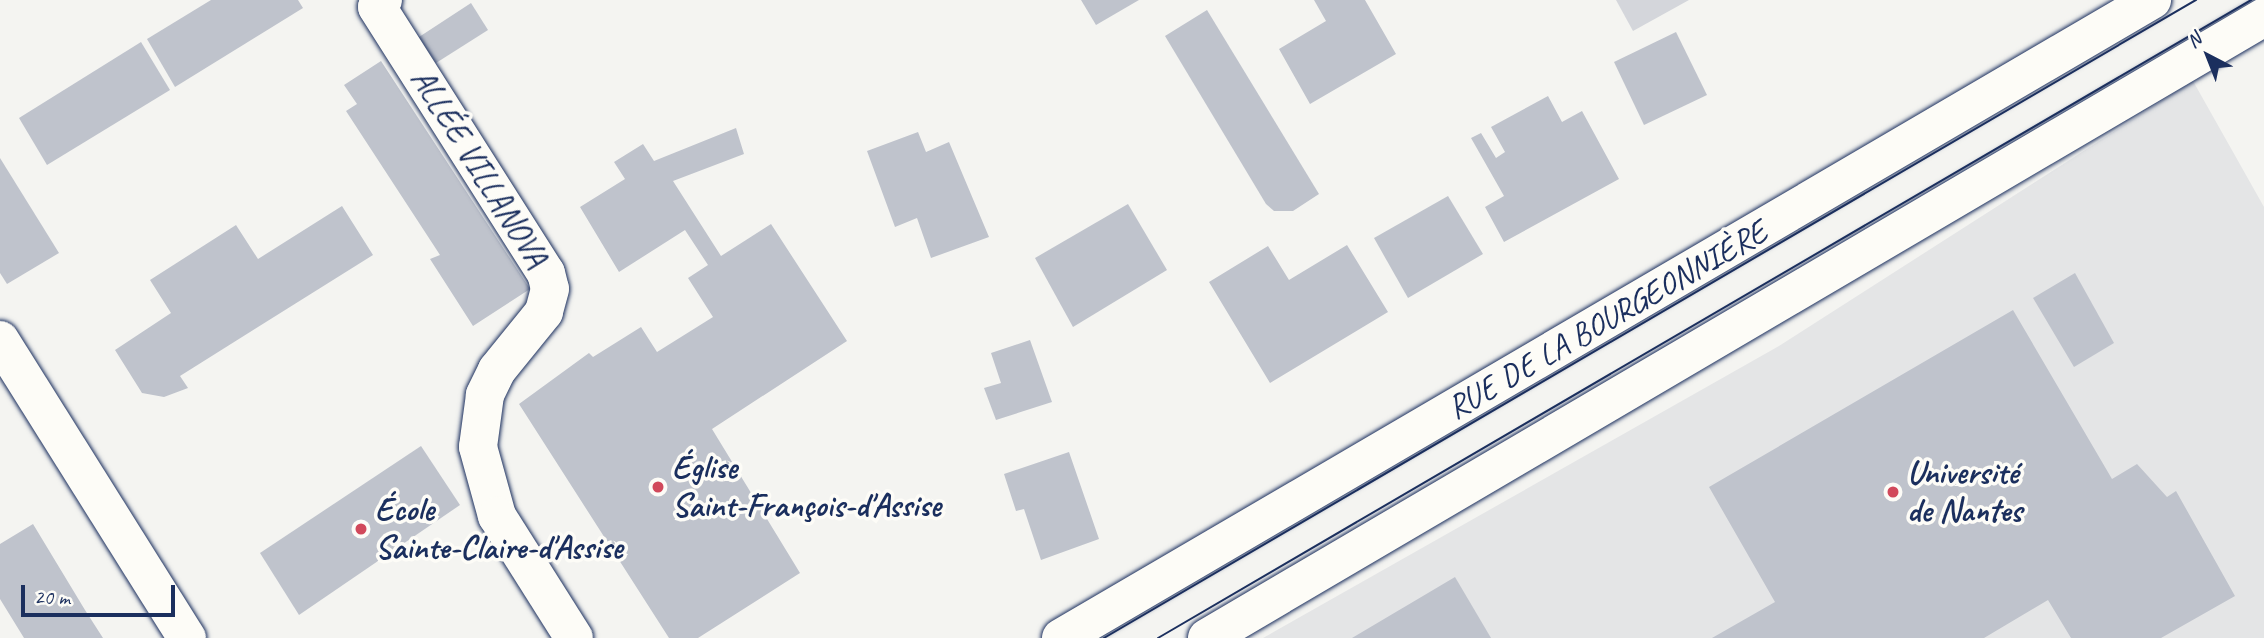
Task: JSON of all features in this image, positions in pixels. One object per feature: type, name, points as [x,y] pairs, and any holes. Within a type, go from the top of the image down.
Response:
[{"type":"street","name":"ALLÉE VILLANOVA","points":[[383,0],[377,7],[546,273],[550,289],[544,312],[485,395],[478,447],[482,480],[497,516],[574,638]]},
{"type":"street","name":"RUE DE LA BOURGEONNIÈRE","points":[[1061,638],[2152,0]]},
{"type":"street","points":[[1208,638],[2264,17]]},
{"type":"street","points":[[0,340],[187,638]]},
{"type":"shaded area","points":[[1616,0],[1689,0],[1633,31]]},
{"type":"shaded area","name":"Université de Nantes","points":[[2193,81],[2264,207],[2264,638],[1263,638],[1779,346]]},
{"type":"building","points":[[211,0],[298,0],[303,8],[175,87],[147,39]]},
{"type":"building","points":[[1081,0],[1139,0],[1096,25]]},
{"type":"building","points":[[1314,0],[1365,0],[1396,54],[1310,104],[1279,49],[1326,21]]},
{"type":"building","points":[[471,3],[488,30],[436,63],[419,37]]},
{"type":"building","points":[[1207,10],[1319,194],[1293,211],[1274,211],[1266,204],[1165,36]]},
{"type":"building","points":[[1676,32],[1707,95],[1644,125],[1614,62]]},
{"type":"building","points":[[141,42],[170,90],[47,165],[19,118]]},
{"type":"building","points":[[381,61],[530,289],[473,326],[430,259],[440,255],[346,111],[357,104],[344,85]]},
{"type":"building","points":[[1548,96],[1562,122],[1582,111],[1619,179],[1504,242],[1485,207],[1504,196],[1471,138],[1481,133],[1496,158],[1505,152],[1491,127]]},
{"type":"building","points":[[736,128],[744,154],[673,181],[721,256],[771,224],[847,341],[712,429],[800,573],[698,638],[669,638],[519,404],[589,353],[593,357],[641,327],[657,352],[713,317],[688,278],[708,265],[685,230],[619,272],[580,207],[625,179],[614,162],[643,144],[654,161]]},
{"type":"building","points":[[918,132],[926,152],[949,142],[989,237],[931,258],[917,218],[895,227],[867,151]]},
{"type":"building","points":[[0,158],[59,253],[7,284],[0,273]]},
{"type":"building","points":[[1448,196],[1483,254],[1408,298],[1374,238]]},
{"type":"building","points":[[1128,204],[1167,270],[1073,327],[1035,258]]},
{"type":"building","points":[[342,206],[373,255],[180,376],[188,388],[164,397],[142,393],[115,350],[171,313],[150,280],[236,225],[258,259]]},
{"type":"building","points":[[1347,245],[1388,312],[1270,383],[1209,282],[1268,246],[1289,280]]},
{"type":"building","points":[[2075,273],[2114,343],[2074,367],[2033,298]]},
{"type":"building","points":[[2013,310],[2112,479],[2137,464],[2167,497],[2176,491],[2235,596],[2161,638],[2071,638],[2048,600],[1984,638],[1712,638],[1775,602],[1709,487]]},
{"type":"building","points":[[1030,340],[1052,402],[996,420],[984,388],[1001,383],[991,353]]},
{"type":"building","name":"École Sainte-Claire-d'Assise","points":[[421,446],[460,505],[299,615],[260,553]]},
{"type":"building","points":[[1069,452],[1099,539],[1041,560],[1024,509],[1016,511],[1004,474]]},
{"type":"building","points":[[33,524],[103,638],[24,638],[0,599],[0,544]]},
{"type":"building","points":[[1455,577],[1491,638],[1352,638]]},
{"type":"tram line","points":[[1104,638],[2196,0]]},
{"type":"tram line","points":[[1158,638],[2251,0]]},
{"type":"place","name":"Église Saint-François-d'Assise","points":[[658,487]]},
{"type":"place","name":"Université de Nantes","points":[[1893,492]]},
{"type":"place","name":"École Sainte-Claire-d'Assise","points":[[361,529]]}]
